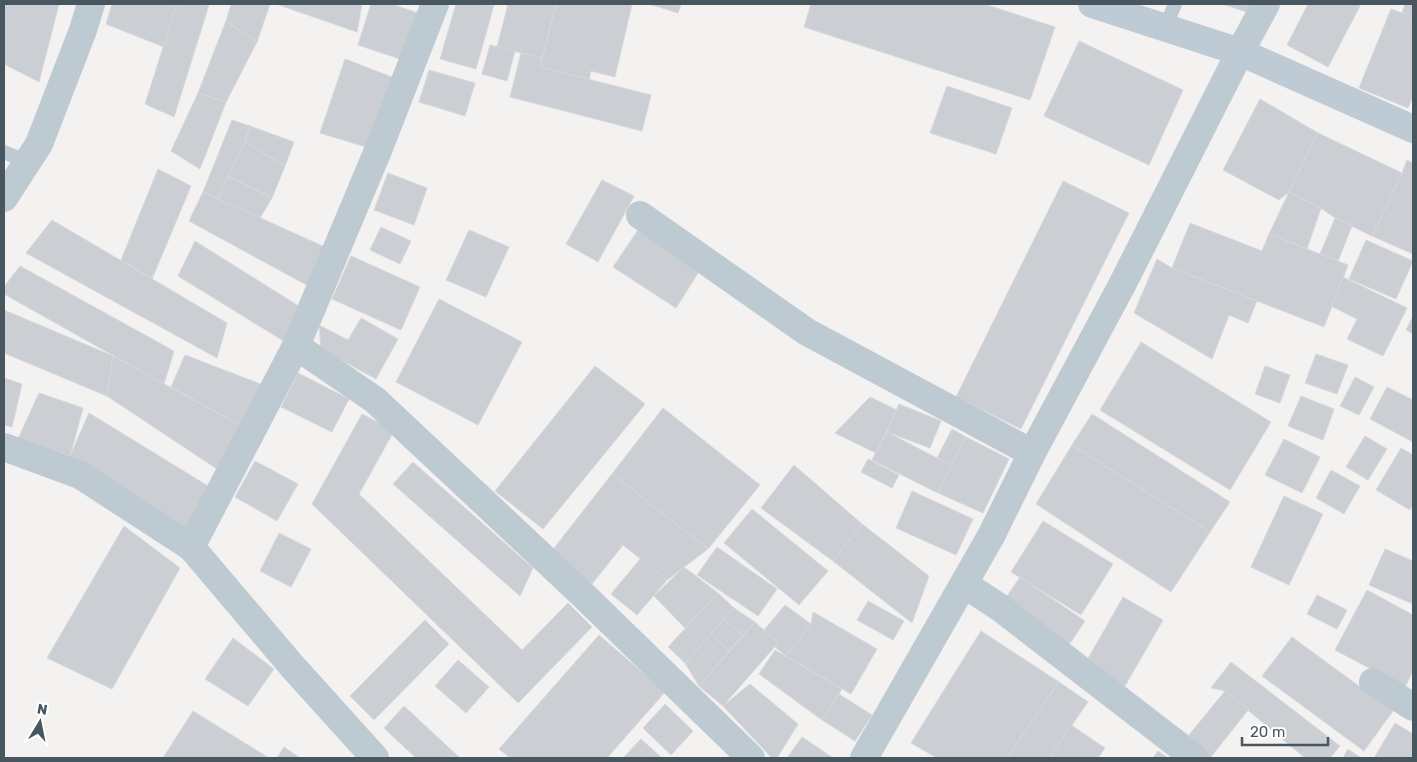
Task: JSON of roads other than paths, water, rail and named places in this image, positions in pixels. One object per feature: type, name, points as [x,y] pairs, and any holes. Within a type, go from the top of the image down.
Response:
[{"type":"street","points":[[4,198],[16,157],[39,144],[83,30],[91,4]]},
{"type":"street","points":[[191,547],[296,346],[379,148],[435,4]]},
{"type":"street","points":[[1092,4],[1170,16],[1240,52],[1413,129]]},
{"type":"street","points":[[864,758],[991,536],[1032,453],[1122,285],[1266,4]]},
{"type":"street","points":[[640,215],[807,332],[1032,453]]},
{"type":"street","points":[[296,346],[375,400],[582,594],[751,758]]},
{"type":"street","points":[[4,447],[80,475],[191,547],[292,666],[375,758]]},
{"type":"street","points":[[964,584],[999,607],[1195,758]]},
{"type":"street","points":[[1373,682],[1413,707]]}]
